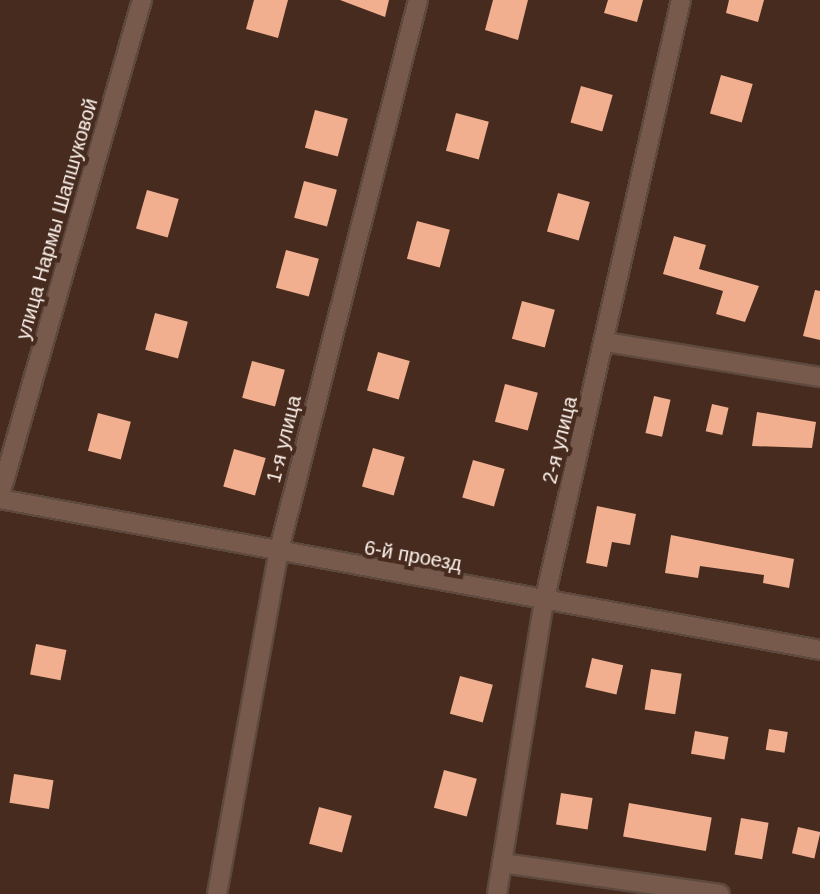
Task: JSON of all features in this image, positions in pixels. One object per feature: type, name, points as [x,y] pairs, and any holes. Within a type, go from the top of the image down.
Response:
[{"type":"street","name":"улица Нармы Шапшуковой","points":[[0,497],[142,0]]},
{"type":"street","name":"1-я улица","points":[[217,894],[278,554],[418,0]]},
{"type":"street","name":"2-я улица","points":[[497,894],[544,602],[606,342],[681,0]]},
{"type":"street","points":[[606,342],[820,377]]},
{"type":"street","name":"6-й проезд","points":[[0,497],[278,554],[820,650]]},
{"type":"street","points":[[502,863],[720,894]]},
{"type":"building","points":[[254,0],[288,0],[278,38],[246,29]]},
{"type":"building","points":[[340,0],[389,0],[385,17]]},
{"type":"building","points":[[493,0],[528,0],[518,40],[485,30]]},
{"type":"building","points":[[608,0],[643,0],[637,22],[604,13]]},
{"type":"building","points":[[729,0],[764,0],[758,22],[726,13]]},
{"type":"building","points":[[721,75],[753,84],[742,123],[710,113]]},
{"type":"building","points":[[581,86],[613,95],[602,132],[571,123]]},
{"type":"building","points":[[315,110],[348,119],[338,156],[305,148]]},
{"type":"building","points":[[456,113],[489,122],[479,159],[446,151]]},
{"type":"building","points":[[304,181],[337,190],[327,227],[294,218]]},
{"type":"building","points":[[147,190],[179,199],[168,238],[136,228]]},
{"type":"building","points":[[558,193],[590,202],[579,241],[547,231]]},
{"type":"building","points":[[417,221],[450,230],[440,267],[407,259]]},
{"type":"building","points":[[674,236],[706,245],[699,269],[759,286],[745,322],[716,314],[723,291],[663,274]]},
{"type":"building","points":[[286,250],[319,259],[309,296],[276,288]]},
{"type":"building","points":[[815,290],[820,291],[820,340],[803,336]]},
{"type":"building","points":[[522,301],[555,310],[545,347],[512,339]]},
{"type":"building","points":[[155,313],[188,322],[178,359],[145,350]]},
{"type":"building","points":[[378,352],[410,361],[399,400],[367,390]]},
{"type":"building","points":[[252,361],[285,370],[275,407],[242,398]]},
{"type":"building","points":[[505,384],[538,393],[528,430],[495,422]]},
{"type":"building","points":[[654,396],[671,400],[662,437],[645,433]]},
{"type":"building","points":[[712,404],[729,408],[722,435],[706,431]]},
{"type":"building","points":[[757,412],[816,422],[812,448],[752,446]]},
{"type":"building","points":[[98,413],[131,422],[121,459],[88,451]]},
{"type":"building","points":[[373,448],[405,457],[394,496],[362,486]]},
{"type":"building","points":[[234,449],[266,458],[255,496],[223,486]]},
{"type":"building","points":[[473,460],[505,469],[494,507],[462,497]]},
{"type":"building","points":[[597,506],[636,514],[630,545],[612,542],[607,567],[586,563]]},
{"type":"building","points":[[671,535],[794,559],[789,588],[763,583],[764,575],[700,566],[698,578],[665,573]]},
{"type":"building","points":[[36,644],[66,650],[61,680],[30,674]]},
{"type":"building","points":[[592,658],[623,665],[616,694],[585,687]]},
{"type":"building","points":[[651,669],[682,674],[675,714],[645,709]]},
{"type":"building","points":[[460,676],[493,685],[483,722],[450,714]]},
{"type":"building","points":[[769,729],[788,732],[784,753],[766,750]]},
{"type":"building","points":[[695,731],[728,737],[724,760],[691,754]]},
{"type":"building","points":[[444,770],[477,779],[467,816],[434,808]]},
{"type":"building","points":[[14,774],[54,780],[49,809],[9,803]]},
{"type":"building","points":[[561,793],[593,798],[588,830],[556,825]]},
{"type":"building","points":[[629,803],[712,818],[706,851],[623,836]]},
{"type":"building","points":[[319,807],[352,816],[342,853],[309,844]]},
{"type":"building","points":[[741,818],[769,823],[762,859],[735,854]]},
{"type":"building","points":[[798,827],[820,832],[814,858],[792,853]]}]
